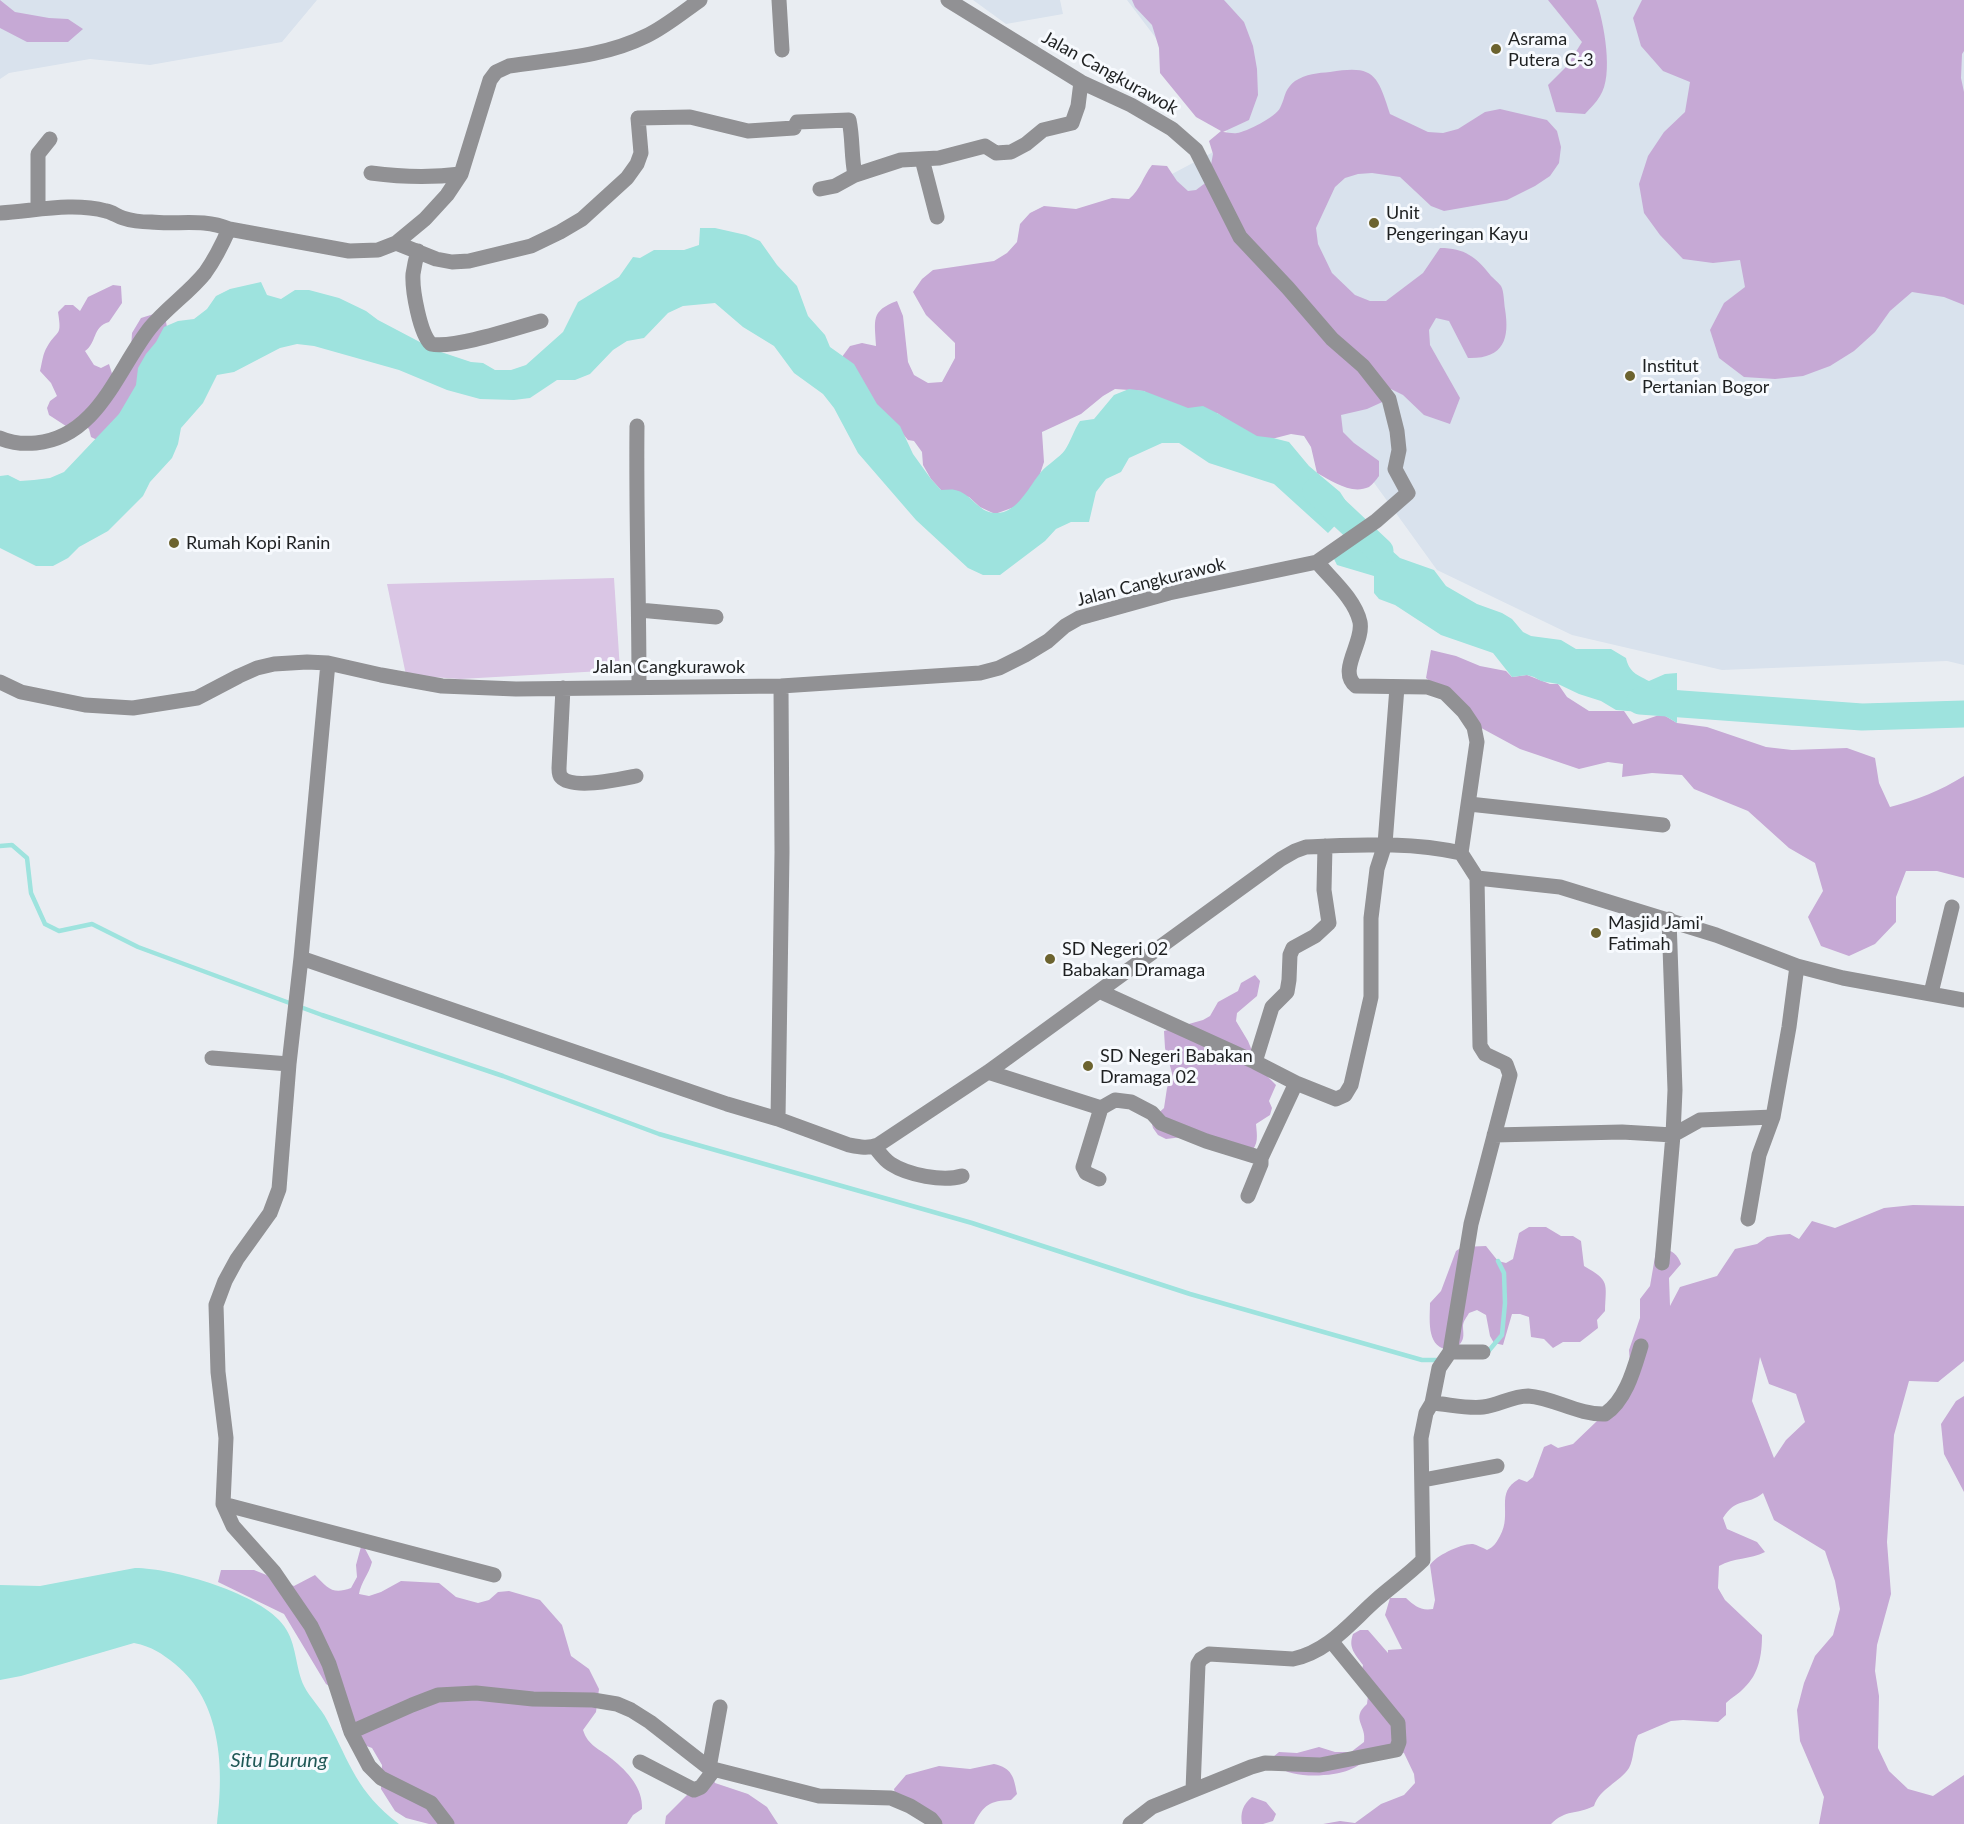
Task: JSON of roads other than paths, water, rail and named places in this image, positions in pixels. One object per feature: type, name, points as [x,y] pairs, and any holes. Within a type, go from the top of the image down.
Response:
[{"type":"street","points":[[0,213],[38,209],[96,209],[137,221],[201,222],[349,251],[378,250],[396,243],[425,219],[447,195],[461,174],[486,91],[496,72],[509,66],[597,53],[627,44],[647,36],[700,0]]},
{"type":"street","points":[[779,0],[782,50]]},
{"type":"street","name":"Jalan Cangkurawok","points":[[0,682],[21,692],[85,705],[133,708],[197,698],[256,668],[288,663],[328,663],[442,686],[516,689],[781,686],[965,674],[999,668],[1048,641],[1065,626],[1079,618],[1169,593],[1323,558],[1376,521],[1408,493],[1395,469],[1399,450],[1389,399],[1363,366],[1332,339],[1240,237],[1196,150],[1172,129],[1138,109],[1081,82],[948,0]]},
{"type":"street","points":[[820,189],[835,186],[855,175],[901,160],[950,156],[985,146],[996,153],[1011,152],[1026,144],[1043,130],[1072,123],[1078,106],[1081,82]]},
{"type":"street","points":[[396,243],[436,259],[452,262],[470,261],[531,246],[560,232],[582,219],[627,178],[638,164],[641,153],[638,118],[690,117],[748,131],[794,128],[797,122],[806,121],[849,120],[851,158],[855,175]]},
{"type":"street","points":[[38,209],[38,154],[50,140]]},
{"type":"street","points":[[922,159],[937,218]]},
{"type":"street","points":[[371,172],[439,177],[461,174]]},
{"type":"street","points":[[0,438],[9,442],[47,442],[65,435],[82,424],[121,376],[151,327],[204,274],[220,249],[229,229]]},
{"type":"street","points":[[418,251],[413,275],[414,290],[424,334],[431,344],[449,344],[489,336],[541,321]]},
{"type":"street","points":[[637,426],[639,686]]},
{"type":"street","points":[[1193,1791],[1198,1664],[1201,1659],[1209,1654],[1293,1659],[1306,1656],[1332,1642],[1423,1560],[1422,1438],[1426,1413],[1432,1403],[1439,1368],[1449,1353],[1471,1224],[1510,1075],[1506,1064],[1485,1054],[1480,1046],[1477,878],[1461,853],[1477,742],[1474,727],[1464,712],[1445,693],[1427,687],[1356,687],[1350,682],[1348,674],[1360,638],[1360,622],[1352,603],[1323,558]]},
{"type":"street","points":[[639,610],[716,617]]},
{"type":"street","points":[[328,663],[279,1189],[270,1213],[237,1259],[216,1305],[218,1372],[226,1438],[223,1504],[233,1526],[274,1572],[311,1626],[329,1664],[351,1732],[369,1767],[381,1778],[431,1803],[447,1824]]},
{"type":"street","points":[[778,1119],[782,852],[781,686]]},
{"type":"street","points":[[1101,992],[1296,1083],[1336,1099],[1345,1095],[1351,1085],[1371,997],[1371,918],[1377,869],[1385,844],[1397,687]]},
{"type":"street","points":[[563,688],[560,776],[563,779],[592,783],[611,782],[636,776]]},
{"type":"street","points":[[1469,804],[1663,825]]},
{"type":"street","points":[[301,958],[716,1101],[778,1119],[860,1148],[874,1146],[988,1072],[1281,859],[1300,849],[1385,844],[1443,849],[1461,853]]},
{"type":"street","points":[[1255,1062],[1272,1007],[1287,992],[1290,955],[1293,948],[1315,936],[1329,923],[1324,890],[1325,846]]},
{"type":"street","points":[[1477,878],[1560,887],[1716,935],[1797,966],[1843,978],[1964,1000]]},
{"type":"street","points":[[1931,993],[1952,907]]},
{"type":"street","points":[[1662,1263],[1676,1090],[1669,920]]},
{"type":"street","points":[[1748,1219],[1759,1155],[1773,1117],[1797,966]]},
{"type":"street","points":[[212,1058],[289,1064]]},
{"type":"street","points":[[988,1072],[1101,1108]]},
{"type":"street","points":[[1248,1196],[1261,1164],[1261,1158],[1296,1083]]},
{"type":"street","points":[[1099,1179],[1086,1173],[1083,1167],[1101,1108],[1114,1100],[1131,1102],[1152,1113],[1161,1123],[1206,1141],[1261,1158]]},
{"type":"street","points":[[1494,1135],[1622,1132],[1673,1135],[1700,1120],[1773,1117]]},
{"type":"street","points":[[874,1146],[890,1164],[898,1167],[945,1180],[962,1176]]},
{"type":"street","points":[[1432,1403],[1482,1407],[1506,1399],[1528,1396],[1552,1401],[1586,1413],[1605,1414],[1617,1403],[1625,1389],[1641,1346]]},
{"type":"street","points":[[1449,1353],[1483,1352]]},
{"type":"street","points":[[1423,1480],[1497,1466]]},
{"type":"street","points":[[223,1504],[494,1575]]},
{"type":"street","points":[[1130,1824],[1152,1807],[1265,1763],[1320,1765],[1396,1749],[1399,1742],[1398,1723],[1332,1642]]},
{"type":"street","points":[[351,1732],[438,1695],[476,1693],[533,1699],[593,1700],[617,1704],[631,1710],[711,1769],[819,1796],[891,1798],[910,1806],[935,1824]]},
{"type":"street","points":[[640,1762],[694,1790],[701,1787],[711,1769],[720,1707]]},
{"type":"water","points":[[700,228],[715,228],[746,235],[760,241],[777,265],[797,286],[808,316],[825,335],[830,347],[854,364],[877,404],[900,426],[913,454],[931,479],[941,490],[961,492],[988,512],[1002,512],[1016,505],[1041,472],[1065,450],[1080,421],[1094,419],[1114,395],[1129,389],[1144,391],[1188,408],[1203,406],[1257,436],[1289,442],[1309,466],[1340,492],[1351,509],[1328,533],[1274,484],[1209,463],[1179,443],[1162,443],[1129,458],[1121,472],[1106,479],[1096,492],[1089,522],[1071,522],[1056,529],[1045,541],[1000,575],[983,575],[968,568],[916,520],[858,453],[834,408],[823,394],[794,373],[774,346],[743,327],[715,303],[683,306],[668,313],[644,338],[627,341],[613,350],[590,374],[575,380],[557,380],[530,398],[514,400],[480,399],[447,390],[399,370],[314,346],[297,344],[280,348],[234,372],[217,375],[203,403],[181,428],[172,458],[150,482],[143,496],[108,531],[79,547],[68,558],[53,566],[36,566],[0,548],[0,476],[8,475],[20,481],[50,478],[64,472],[119,414],[136,385],[138,368],[164,327],[178,321],[194,319],[207,309],[216,296],[230,289],[261,282],[267,295],[281,299],[295,290],[309,290],[339,298],[435,350],[471,362],[483,363],[495,370],[511,370],[526,365],[563,332],[578,302],[619,277],[633,257],[640,258],[654,250],[684,250],[699,245]]},
{"type":"water","points":[[1369,530],[1400,558],[1434,570],[1446,586],[1477,604],[1502,613],[1512,619],[1523,632],[1531,636],[1561,640],[1576,649],[1611,649],[1626,658],[1629,667],[1634,672],[1649,681],[1665,674],[1677,673],[1677,723],[1662,714],[1616,710],[1601,701],[1558,684],[1541,681],[1527,675],[1512,677],[1493,653],[1441,635],[1395,605],[1379,599],[1374,593],[1374,576],[1337,565],[1332,555]]},
{"type":"water","name":"Situ Burung","points":[[135,1568],[171,1573],[216,1585],[257,1603],[273,1614],[288,1633],[304,1686],[325,1716],[356,1777],[373,1800],[399,1824],[217,1824],[219,1759],[211,1717],[191,1680],[170,1660],[146,1646],[134,1643],[0,1680],[0,1585],[40,1586]]},
{"type":"waterway","points":[[1316,491],[1380,551]]},
{"type":"waterway","points":[[1640,701],[1862,717],[1964,714]]},
{"type":"waterway","points":[[0,846],[12,845],[27,858],[31,893],[45,924],[59,931],[92,924],[138,947],[322,1015],[503,1076],[659,1134],[972,1223],[1190,1294],[1422,1360],[1442,1360]]},
{"type":"waterway","points":[[1486,1354],[1502,1335],[1505,1303],[1504,1273],[1498,1261]]},
{"type":"place","name":"Asrama Putera C-3","points":[[1496,49]]},
{"type":"place","name":"Unit Pengeringan Kayu","points":[[1374,223]]},
{"type":"place","name":"Institut Pertanian Bogor","points":[[1630,376]]},
{"type":"place","name":"Rumah Kopi Ranin","points":[[174,543]]},
{"type":"place","name":"Masjid Jami' Fatimah","points":[[1596,933]]},
{"type":"place","name":"SD Negeri 02 Babakan Dramaga","points":[[1050,959]]},
{"type":"place","name":"SD Negeri Babakan Dramaga 02","points":[[1088,1066]]}]
